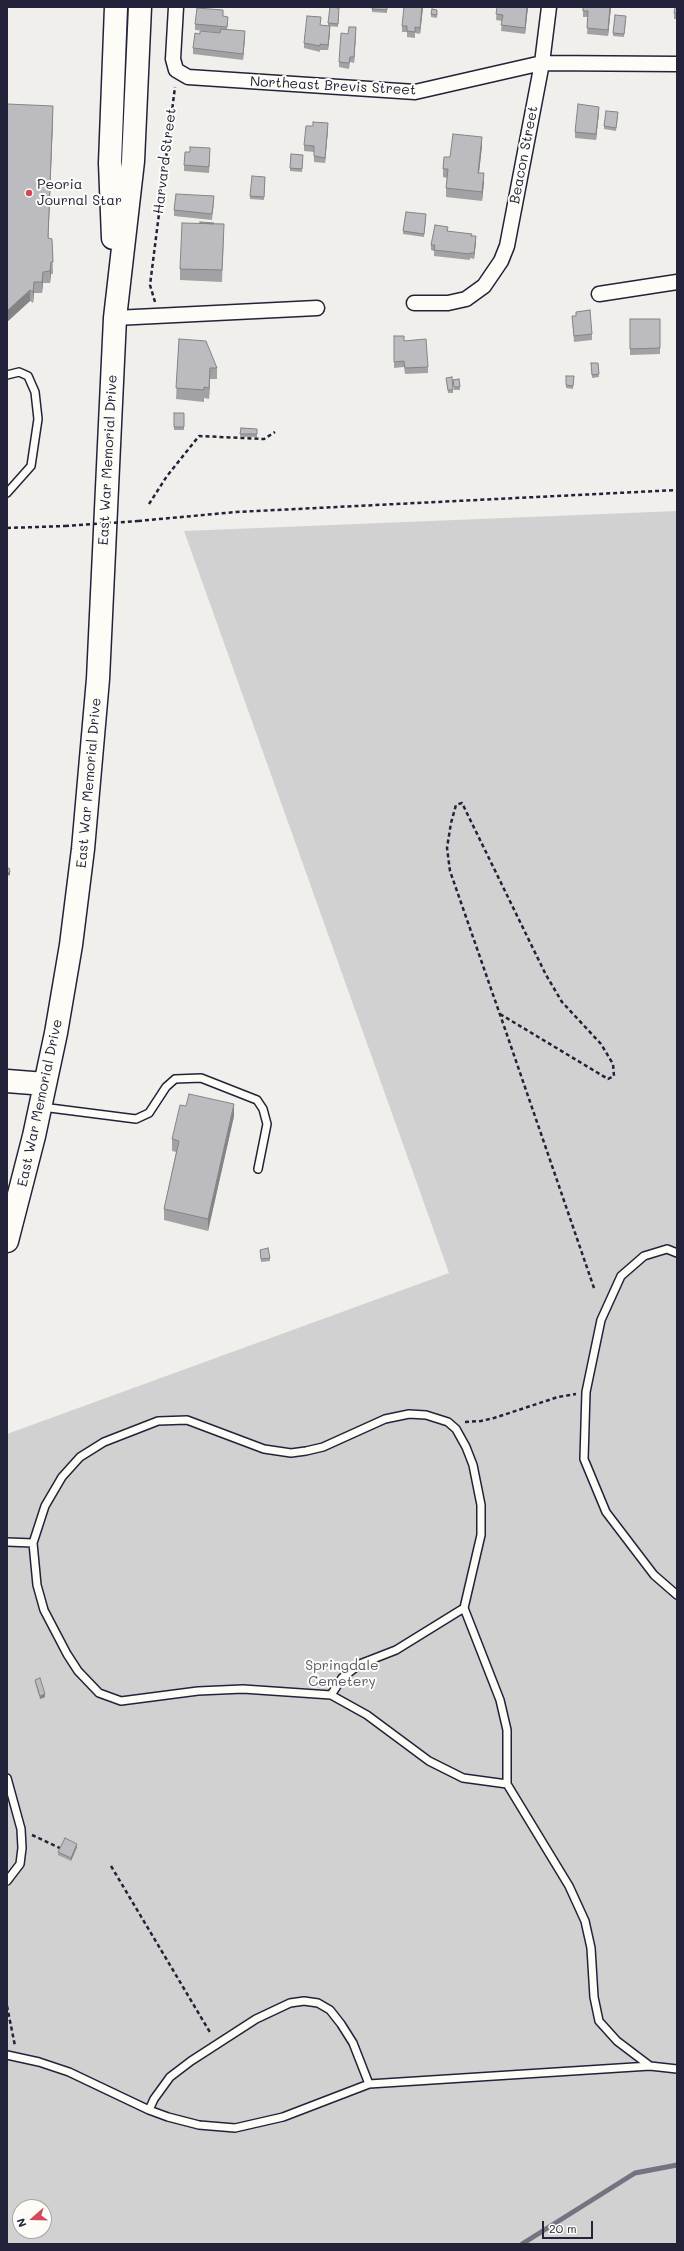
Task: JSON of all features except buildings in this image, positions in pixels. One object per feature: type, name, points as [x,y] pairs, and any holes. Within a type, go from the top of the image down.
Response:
[{"type":"highway","name":"East War Memorial Drive","points":[[115,318],[110,163],[116,7]]},
{"type":"highway","name":"East War Memorial Drive","points":[[7,1241],[45,1084],[71,945],[91,779],[99,656],[115,318],[132,161],[140,7]]},
{"type":"highway","points":[[7,1081],[45,1084]]},
{"type":"street","points":[[176,7],[172,51],[174,65],[179,73]]},
{"type":"street","name":"Beacon Street","points":[[414,303],[448,302],[466,299],[475,294],[484,286],[496,270],[507,246],[542,63],[549,7]]},
{"type":"street","name":"Northeast Brevis Street","points":[[179,73],[188,77],[415,92],[542,63],[677,64]]},
{"type":"street","points":[[599,294],[677,282]]},
{"type":"street","points":[[115,318],[317,308]]},
{"type":"lane","points":[[7,375],[19,372],[28,376],[35,392],[38,419],[31,466],[7,494]]},
{"type":"lane","points":[[40,1107],[136,1119],[149,1113],[166,1088],[175,1079],[202,1078],[257,1100],[267,1124],[258,1169]]},
{"type":"lane","points":[[677,1253],[667,1249],[644,1256],[622,1276],[601,1320],[586,1392],[584,1459],[606,1512],[654,1575],[677,1595]]},
{"type":"lane","points":[[507,1784],[463,1778],[429,1761],[367,1715],[331,1696],[242,1689],[198,1691],[121,1700],[99,1693],[78,1671],[71,1660],[44,1610],[37,1584],[33,1543],[45,1506],[62,1477],[80,1457],[104,1442],[158,1421],[187,1420],[264,1449],[291,1453],[306,1451],[323,1446],[385,1419],[409,1414],[426,1415],[448,1422],[456,1429],[466,1447],[473,1465],[480,1505],[481,1535],[464,1608],[500,1700],[507,1730],[507,1784],[569,1886],[585,1921],[591,1948],[594,1997],[599,2021],[617,2041],[650,2066]]},
{"type":"lane","points":[[7,1542],[33,1543]]},
{"type":"lane","points":[[331,1696],[342,1678],[360,1664],[396,1650],[464,1608]]},
{"type":"lane","points":[[7,1778],[21,1829],[20,1864],[7,1881]]},
{"type":"lane","points":[[149,2110],[154,2099],[170,2077],[217,2043],[256,2019],[290,2003],[304,2000],[318,2003],[330,2010],[349,2036],[369,2084]]},
{"type":"lane","points":[[7,2055],[17,2056],[69,2072],[149,2110],[198,2125],[235,2128],[283,2117],[369,2084],[650,2066],[677,2069]]},
{"type":"path","name":"Harvard Street","points":[[160,315],[150,285],[174,96],[179,73]]},
{"type":"path","points":[[149,504],[167,476],[199,436],[264,439],[275,432]]},
{"type":"path","points":[[7,528],[138,521],[236,512],[677,490]]},
{"type":"path","points":[[500,1014],[608,1079],[614,1076],[613,1064],[602,1044],[562,1002],[546,975],[462,803],[456,805],[447,848],[450,871],[500,1014],[504,1023],[594,1288]]},
{"type":"path","points":[[448,1422],[481,1421],[558,1397],[586,1392]]},
{"type":"path","points":[[21,1829],[62,1849]]},
{"type":"path","points":[[111,1866],[217,2043]]},
{"type":"path","points":[[7,2006],[17,2056]]},
{"type":"green space","name":"Springdale Cemetery","points":[[677,511],[677,2244],[7,2244],[7,1434],[449,1273],[184,531]]},
{"type":"waterway","points":[[522,2244],[635,2173],[677,2165]]},
{"type":"place","name":"Peoria Journal Star","points":[[29,193]]}]
